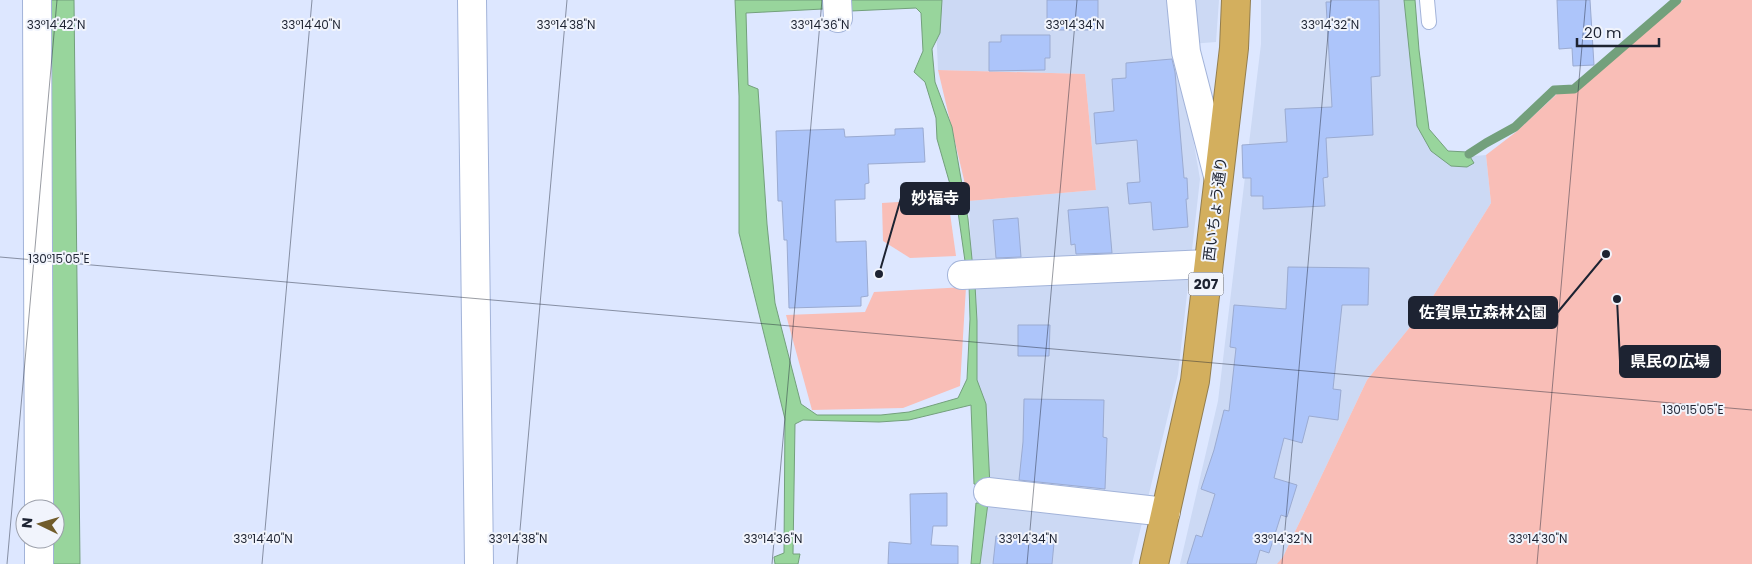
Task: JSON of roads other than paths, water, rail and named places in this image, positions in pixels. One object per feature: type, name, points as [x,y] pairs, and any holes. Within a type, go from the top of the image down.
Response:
[{"type":"highway","name":"西いちょう通り","points":[[1154,564],[1196,380],[1234,48],[1236,0]]},
{"type":"street","points":[[37,0],[39,499]]},
{"type":"street","points":[[472,0],[479,564]]},
{"type":"street","points":[[1181,0],[1186,52],[1219,178]]},
{"type":"street","points":[[970,275],[1208,264]]},
{"type":"street","points":[[988,492],[1166,512]]},
{"type":"street","points":[[39,549],[39,564]]},
{"type":"lane","points":[[1427,0],[1429,22]]},
{"type":"waterway","points":[[1469,154],[1515,127],[1554,90],[1574,89],[1677,0]]},
{"type":"place","name":"佐賀県立森林公園","points":[[1606,254]]},
{"type":"place","name":"妙福寺","points":[[879,274]]},
{"type":"place","name":"県民の広場","points":[[1617,299]]}]
